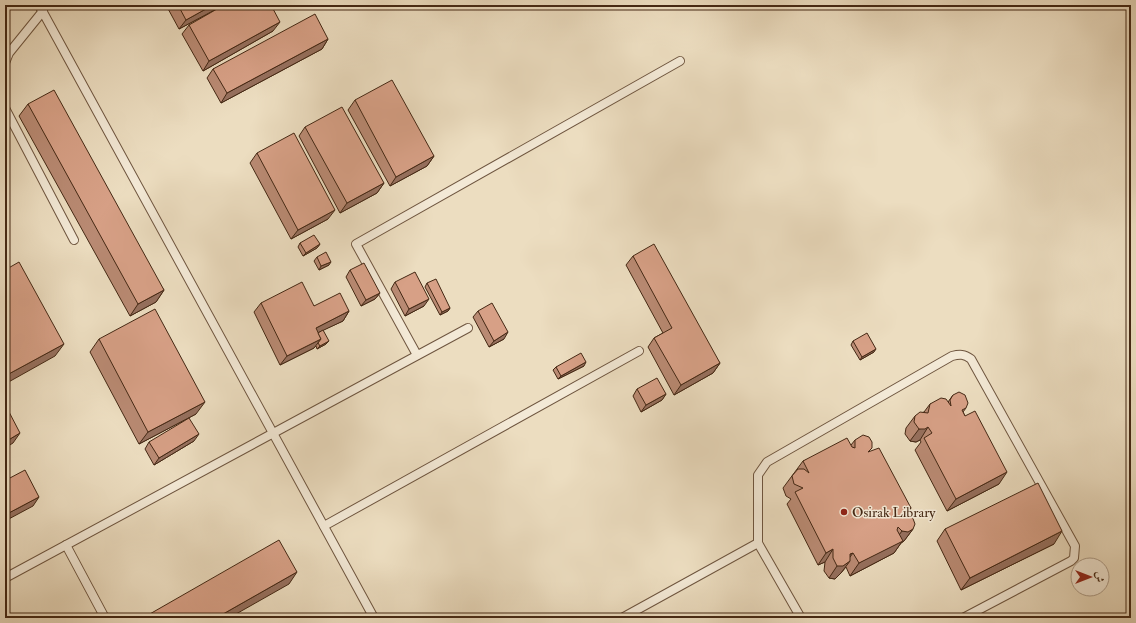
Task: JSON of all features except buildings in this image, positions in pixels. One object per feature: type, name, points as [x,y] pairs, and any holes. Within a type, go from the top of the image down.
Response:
[{"type":"lane","points":[[5,63],[9,53],[41,8],[374,618]]},
{"type":"lane","points":[[417,355],[356,244],[680,61]]},
{"type":"lane","points":[[5,108],[74,240]]},
{"type":"lane","points":[[5,578],[272,432],[468,328]]},
{"type":"lane","points":[[324,526],[639,351]]},
{"type":"lane","points":[[800,618],[758,542],[758,475],[767,462],[952,356],[966,355],[971,359],[1075,546],[1075,552],[1071,562],[964,618]]},
{"type":"lane","points":[[622,618],[758,542]]},
{"type":"lane","points":[[66,545],[105,618]]},
{"type":"place","name":"Osirak Library","points":[[844,512]]}]
